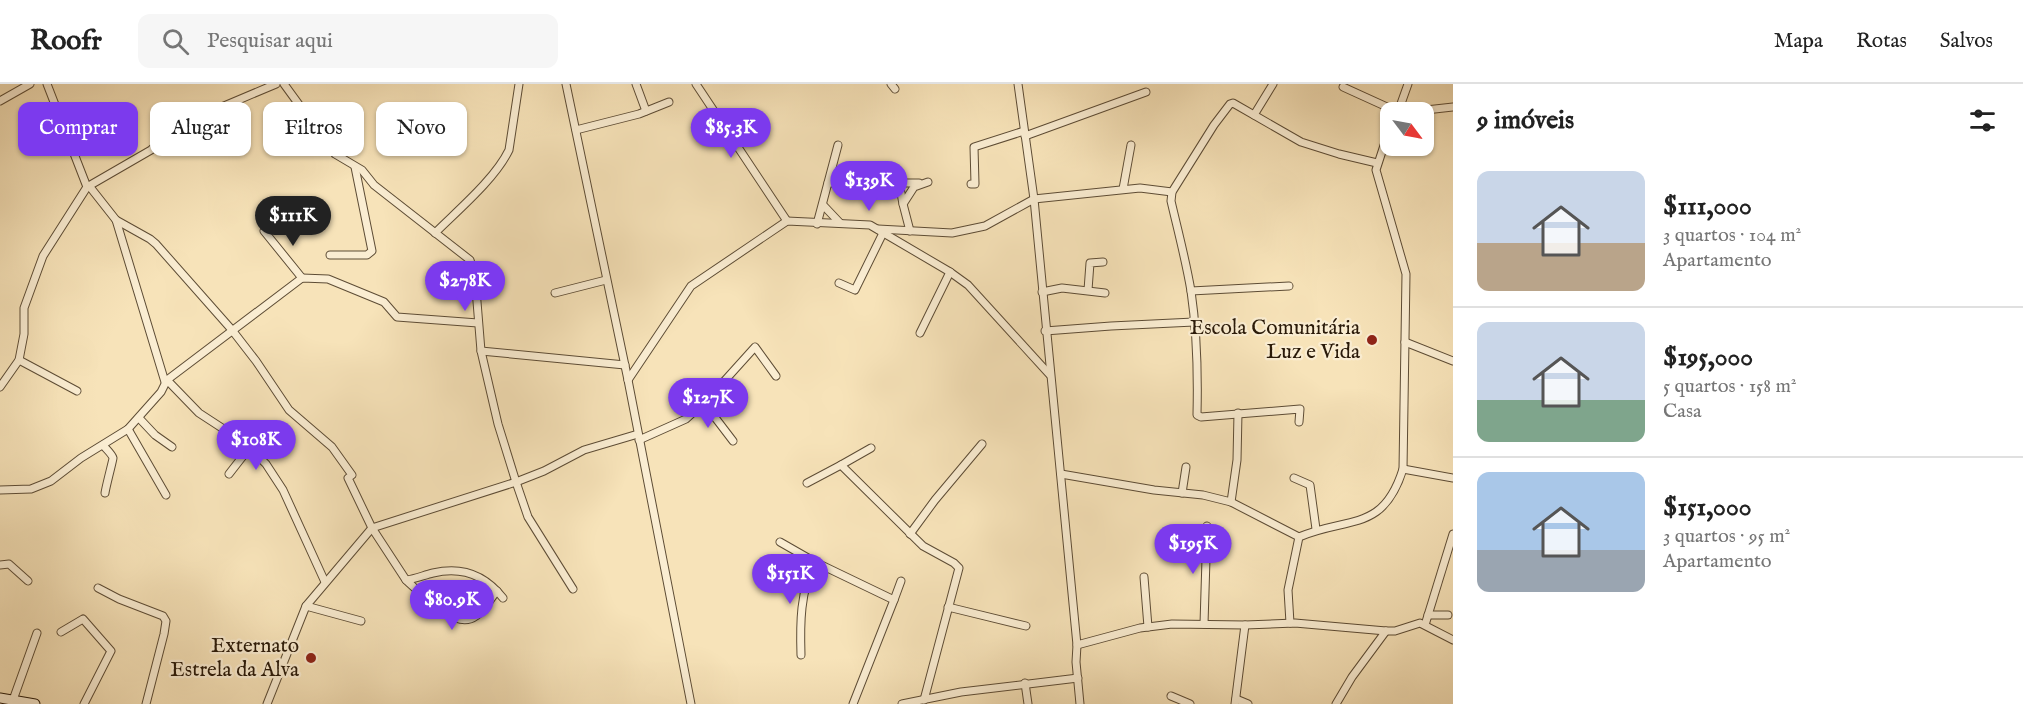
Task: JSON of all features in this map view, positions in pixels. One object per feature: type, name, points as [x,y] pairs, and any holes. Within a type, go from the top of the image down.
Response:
[{"type":"main road","points":[[0,698],[35,704]]},
{"type":"street","points":[[0,100],[30,84]]},
{"type":"street","points":[[47,84],[55,102]]},
{"type":"street","points":[[0,387],[19,360],[24,334],[24,308],[33,280],[49,244],[88,187],[151,150],[161,140],[217,109],[276,84]]},
{"type":"street","points":[[284,84],[334,154],[362,170],[374,185],[471,260],[475,277],[481,351],[498,424],[528,517],[573,590]]},
{"type":"street","points":[[435,233],[493,173],[506,156],[519,84]]},
{"type":"street","points":[[566,84],[625,365],[692,704]]},
{"type":"street","points":[[636,84],[646,111]]},
{"type":"street","points":[[696,84],[787,221]]},
{"type":"street","points":[[1018,84],[1034,199],[1077,645],[1080,704]]},
{"type":"street","points":[[1254,115],[1274,84]]},
{"type":"street","points":[[1343,87],[1398,112],[1408,84]]},
{"type":"street","points":[[971,184],[975,184],[974,147],[1025,133],[1146,92]]},
{"type":"street","points":[[1434,110],[1450,108],[1453,101]]},
{"type":"street","points":[[576,130],[646,111],[669,102]]},
{"type":"street","points":[[1299,422],[1299,409],[1197,416],[1198,384],[1191,291],[1171,201],[1172,192],[1214,125],[1233,103],[1301,142],[1377,163]]},
{"type":"street","points":[[1123,189],[1131,145]]},
{"type":"street","points":[[817,224],[838,146]]},
{"type":"street","points":[[1299,537],[1316,529],[1361,520],[1376,513],[1390,499],[1398,485],[1402,469],[1406,274],[1376,170],[1380,155]]},
{"type":"street","points":[[77,156],[88,187],[116,220],[150,239],[232,330],[256,360],[289,410],[332,447],[352,475],[348,478],[372,528],[406,580],[443,612],[458,620],[467,621],[476,616],[497,591]]},
{"type":"street","points":[[330,255],[367,255],[372,251],[355,167]]},
{"type":"street","points":[[910,231],[900,188],[902,183],[928,182]]},
{"type":"street","points":[[828,183],[874,183]]},
{"type":"street","points":[[903,204],[914,186],[919,183]]},
{"type":"street","points":[[875,229],[952,233],[985,226],[1034,199],[1140,188],[1172,192]]},
{"type":"street","points":[[823,205],[840,223]]},
{"type":"street","points":[[116,220],[166,381],[199,413],[250,447],[266,464],[283,490],[325,582]]},
{"type":"street","points":[[628,380],[690,286],[787,221],[862,224],[883,233],[950,272],[968,285],[1050,375]]},
{"type":"street","points":[[264,231],[302,278]]},
{"type":"street","points":[[839,282],[855,290],[883,233]]},
{"type":"street","points":[[1088,290],[1090,263],[1103,262]]},
{"type":"street","points":[[920,333],[950,272]]},
{"type":"street","points":[[0,490],[41,486],[128,429],[161,392],[166,381],[302,278],[327,279],[384,302],[397,317],[478,323]]},
{"type":"street","points":[[555,293],[606,280]]},
{"type":"street","points":[[1191,291],[1289,286]]},
{"type":"street","points":[[1042,292],[1062,288],[1105,293]]},
{"type":"street","points":[[1045,331],[1194,322]]},
{"type":"street","points":[[1405,342],[1453,361]]},
{"type":"street","points":[[267,704],[306,606],[372,528],[516,482],[544,471],[584,450],[639,437],[684,421],[704,403],[755,347],[776,376]]},
{"type":"street","points":[[481,351],[625,365]]},
{"type":"street","points":[[19,360],[76,391]]},
{"type":"street","points":[[704,403],[733,441]]},
{"type":"street","points":[[1231,502],[1237,460],[1238,413]]},
{"type":"street","points":[[139,418],[155,435],[172,447]]},
{"type":"street","points":[[128,429],[166,495]]},
{"type":"street","points":[[910,534],[934,500],[982,444]]},
{"type":"street","points":[[104,445],[113,457],[105,493]]},
{"type":"street","points":[[229,474],[250,447]]},
{"type":"street","points":[[807,483],[871,448]]},
{"type":"street","points":[[841,465],[923,546],[954,563],[958,568],[924,700]]},
{"type":"street","points":[[1182,493],[1186,467]]},
{"type":"street","points":[[1402,469],[1453,478]]},
{"type":"street","points":[[1061,474],[1203,495],[1231,502],[1299,537]]},
{"type":"street","points":[[1294,478],[1310,485],[1316,529]]},
{"type":"street","points":[[1204,624],[1207,526]]},
{"type":"street","points":[[1425,625],[1453,534]]},
{"type":"street","points":[[1290,623],[1288,590],[1299,537]]},
{"type":"street","points":[[780,542],[815,562],[894,600]]},
{"type":"street","points":[[801,655],[800,615],[815,562]]},
{"type":"street","points":[[0,565],[6,563],[13,566],[28,581]]},
{"type":"street","points":[[406,580],[446,570],[465,571],[483,578],[503,598]]},
{"type":"street","points":[[1144,577],[1148,627]]},
{"type":"street","points":[[853,704],[901,581]]},
{"type":"street","points":[[98,588],[165,618],[166,625],[146,704]]},
{"type":"street","points":[[306,606],[361,621]]},
{"type":"street","points":[[948,607],[1026,626]]},
{"type":"street","points":[[1428,615],[1448,615]]},
{"type":"street","points":[[61,632],[83,619],[111,651],[84,704]]},
{"type":"street","points":[[1077,645],[1148,627],[1172,624],[1290,623],[1338,625],[1386,631],[1395,631],[1414,624],[1425,625],[1453,640]]},
{"type":"street","points":[[1245,625],[1235,702],[1248,704]]},
{"type":"street","points":[[1336,704],[1352,677],[1386,631]]},
{"type":"street","points":[[13,700],[37,633]]},
{"type":"street","points":[[902,704],[961,692],[1078,678]]},
{"type":"street","points":[[1025,683],[1028,704]]},
{"type":"street","points":[[1171,696],[1190,704]]},
{"type":"place","name":"Escola Comunitária Luz e Vida","points":[[1372,340]]},
{"type":"place","name":"Externato Estrela da Alva","points":[[311,658]]}]
